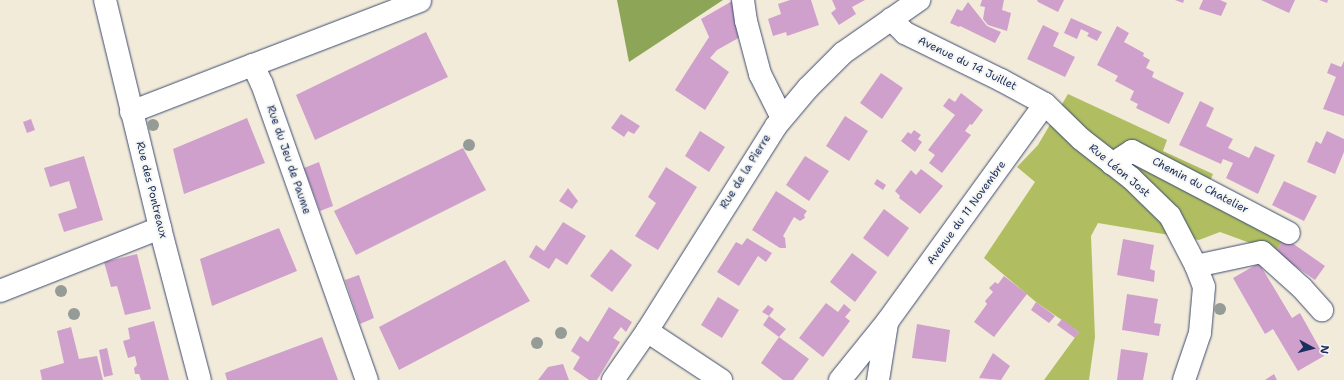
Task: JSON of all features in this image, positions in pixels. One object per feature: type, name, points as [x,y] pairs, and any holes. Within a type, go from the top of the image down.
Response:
[{"type":"street","name":"Rue des Pontreaux","points":[[105,0],[131,112],[200,380]]},
{"type":"street","points":[[743,0],[746,21],[760,74],[782,118]]},
{"type":"street","name":"Rue de la Pierre","points":[[613,380],[647,331],[782,118],[808,88],[843,53],[919,0]]},
{"type":"street","points":[[131,112],[420,1]]},
{"type":"street","name":"Avenue du 14 Juillet","points":[[891,19],[904,33],[1001,80],[1045,104]]},
{"type":"street","name":"Rue du Jeu de Paume","points":[[253,64],[262,84],[367,380]]},
{"type":"street","name":"Rue Léon Jost","points":[[1045,104],[1081,139],[1131,178],[1170,216],[1196,266],[1204,287],[1200,333],[1184,380]]},
{"type":"street","name":"Avenue du 11 Novembre","points":[[840,380],[887,322],[1045,104]]},
{"type":"street","name":"Chemin du Chatelier","points":[[1112,164],[1132,151],[1289,233]]},
{"type":"street","points":[[0,291],[160,228]]},
{"type":"street","points":[[1196,266],[1262,252],[1302,288],[1322,310]]},
{"type":"street","name":"Avenue du 11 Novembre","points":[[878,380],[887,322]]},
{"type":"street","points":[[647,331],[722,380]]},
{"type":"green space","points":[[617,0],[723,0],[629,62]]},
{"type":"green space","points":[[1068,94],[1167,140],[1163,151],[1213,174],[1203,197],[1285,238],[1275,252],[1220,232],[1199,240],[1098,223],[1091,236],[1095,337],[1089,380],[1044,380],[1079,332],[1036,302],[984,258],[1035,182],[1017,167],[1038,145]]},
{"type":"building","points":[[734,0],[742,36],[717,50],[710,58],[729,72],[705,110],[675,90],[709,37],[701,19]]},
{"type":"building","points":[[790,0],[811,0],[819,25],[787,36],[786,32],[773,36],[768,19],[781,14],[778,4]]},
{"type":"building","points":[[832,0],[865,0],[852,7],[856,14],[839,25],[831,13],[836,9]]},
{"type":"building","points":[[982,0],[1004,0],[1002,10],[1011,13],[1007,31],[988,25],[983,19],[985,7],[980,6]]},
{"type":"building","points":[[1037,0],[1064,0],[1058,12],[1038,2]]},
{"type":"building","points":[[1175,0],[1184,0],[1183,3]]},
{"type":"building","points":[[1203,0],[1220,0],[1227,3],[1221,16],[1199,9]]},
{"type":"building","points":[[1261,0],[1295,0],[1289,13]]},
{"type":"building","points":[[1319,0],[1328,0],[1327,3]]},
{"type":"building","points":[[968,2],[987,26],[1001,32],[995,43],[960,26],[959,27],[950,23],[957,9],[962,11]]},
{"type":"building","points":[[1071,18],[1102,32],[1097,41],[1087,36],[1089,33],[1081,29],[1077,39],[1064,33]]},
{"type":"building","points":[[1043,25],[1059,33],[1053,46],[1075,57],[1065,77],[1027,59]]},
{"type":"building","points":[[1117,26],[1129,33],[1124,42],[1144,53],[1143,56],[1150,60],[1146,68],[1154,72],[1152,77],[1184,93],[1169,124],[1136,108],[1138,104],[1130,100],[1134,91],[1115,81],[1118,76],[1097,65]]},
{"type":"building","points":[[426,32],[448,77],[315,140],[296,95]]},
{"type":"building","points":[[1344,61],[1344,116],[1323,109],[1336,77],[1327,73],[1331,63],[1341,67]]},
{"type":"building","points":[[881,73],[903,88],[882,119],[860,103]]},
{"type":"building","points":[[961,93],[983,110],[972,125],[970,124],[965,131],[971,135],[942,173],[929,163],[935,155],[928,150],[955,115],[943,106],[949,98],[955,102]]},
{"type":"building","points":[[1200,101],[1214,108],[1206,126],[1233,139],[1228,148],[1249,158],[1255,146],[1275,155],[1258,194],[1226,178],[1233,163],[1223,159],[1221,164],[1179,145]]},
{"type":"building","points":[[621,114],[640,126],[634,134],[628,131],[624,137],[611,128]]},
{"type":"building","points":[[845,116],[868,131],[849,161],[826,146]]},
{"type":"building","points":[[247,118],[265,163],[184,194],[173,149]]},
{"type":"building","points":[[31,119],[35,130],[27,133],[23,122]]},
{"type":"building","points":[[914,130],[921,135],[918,139],[922,142],[915,152],[901,141],[908,132],[911,134]]},
{"type":"building","points":[[700,131],[725,147],[709,172],[685,156]]},
{"type":"building","points":[[1327,131],[1344,139],[1344,152],[1335,174],[1307,162],[1316,141],[1321,144]]},
{"type":"building","points":[[463,148],[486,190],[356,255],[334,211]]},
{"type":"building","points":[[84,156],[103,220],[64,232],[58,214],[77,208],[69,181],[50,187],[44,168]]},
{"type":"building","points":[[805,156],[829,171],[809,201],[786,185]]},
{"type":"building","points":[[319,162],[333,206],[320,211],[304,168]]},
{"type":"building","points":[[666,167],[697,187],[658,250],[635,236],[656,203],[648,197]]},
{"type":"building","points":[[921,169],[943,186],[920,214],[899,198],[900,196],[895,191],[911,170],[916,175]]},
{"type":"building","points":[[877,179],[886,185],[883,190],[874,184]]},
{"type":"building","points":[[1284,181],[1317,196],[1304,221],[1272,205]]},
{"type":"building","points":[[568,188],[578,201],[572,209],[559,201]]},
{"type":"building","points":[[776,191],[807,211],[804,215],[805,218],[800,221],[794,217],[783,236],[785,238],[786,248],[780,248],[752,230]]},
{"type":"building","points":[[884,209],[909,228],[888,257],[863,238]]},
{"type":"building","points":[[563,222],[586,236],[567,265],[556,258],[549,269],[529,257],[536,245],[544,251]]},
{"type":"building","points":[[279,228],[297,271],[212,306],[200,259]]},
{"type":"building","points":[[747,238],[772,253],[766,262],[758,256],[739,286],[717,272],[736,242],[742,245]]},
{"type":"building","points":[[1285,238],[1325,266],[1315,280],[1275,252]]},
{"type":"building","points":[[1123,239],[1154,245],[1150,269],[1155,271],[1154,282],[1117,275]]},
{"type":"building","points":[[611,249],[632,265],[612,292],[590,276]]},
{"type":"building","points":[[852,253],[877,272],[855,302],[830,282]]},
{"type":"building","points":[[137,254],[151,309],[125,315],[117,286],[111,287],[104,262]]},
{"type":"building","points":[[505,260],[530,301],[399,370],[379,327]]},
{"type":"building","points":[[1259,263],[1292,318],[1300,313],[1324,356],[1298,371],[1273,329],[1265,334],[1233,278]]},
{"type":"building","points":[[359,275],[374,318],[360,324],[345,280]]},
{"type":"building","points":[[1004,276],[1027,294],[994,337],[974,322],[987,304],[985,301],[993,292],[989,288],[995,282],[998,284]]},
{"type":"building","points":[[1127,294],[1158,299],[1154,323],[1161,324],[1159,336],[1122,330]]},
{"type":"building","points":[[718,297],[739,310],[722,338],[701,325]]},
{"type":"building","points":[[1036,302],[1055,316],[1049,323],[1031,310]]},
{"type":"building","points":[[826,303],[838,312],[844,304],[851,310],[845,317],[850,321],[823,357],[799,338]]},
{"type":"building","points":[[768,305],[774,309],[769,316],[762,312]]},
{"type":"building","points":[[609,307],[632,322],[626,332],[621,327],[613,338],[620,342],[597,380],[589,380],[573,369],[580,357],[571,351],[580,336],[588,342]]},
{"type":"building","points":[[769,316],[786,329],[779,337],[763,325]]},
{"type":"building","points":[[1062,319],[1079,332],[1075,338],[1057,325]]},
{"type":"building","points":[[154,321],[169,380],[141,380],[139,374],[135,374],[134,368],[137,365],[135,356],[128,358],[123,341],[130,339],[128,328]]},
{"type":"building","points":[[917,324],[950,330],[946,362],[912,358]]},
{"type":"building","points":[[71,327],[79,359],[97,356],[103,380],[42,380],[40,370],[64,363],[57,331]]},
{"type":"building","points":[[322,337],[338,380],[227,380],[225,373]]},
{"type":"building","points":[[779,337],[809,359],[793,380],[783,380],[761,363]]},
{"type":"building","points":[[107,348],[113,375],[104,377],[99,350]]},
{"type":"building","points":[[1121,349],[1148,353],[1143,380],[1117,380]]},
{"type":"building","points":[[993,353],[1010,366],[1001,380],[979,378]]},
{"type":"building","points":[[563,364],[569,380],[538,380],[548,367]]},
{"type":"building","points":[[1274,374],[1277,380],[1265,380]]}]
